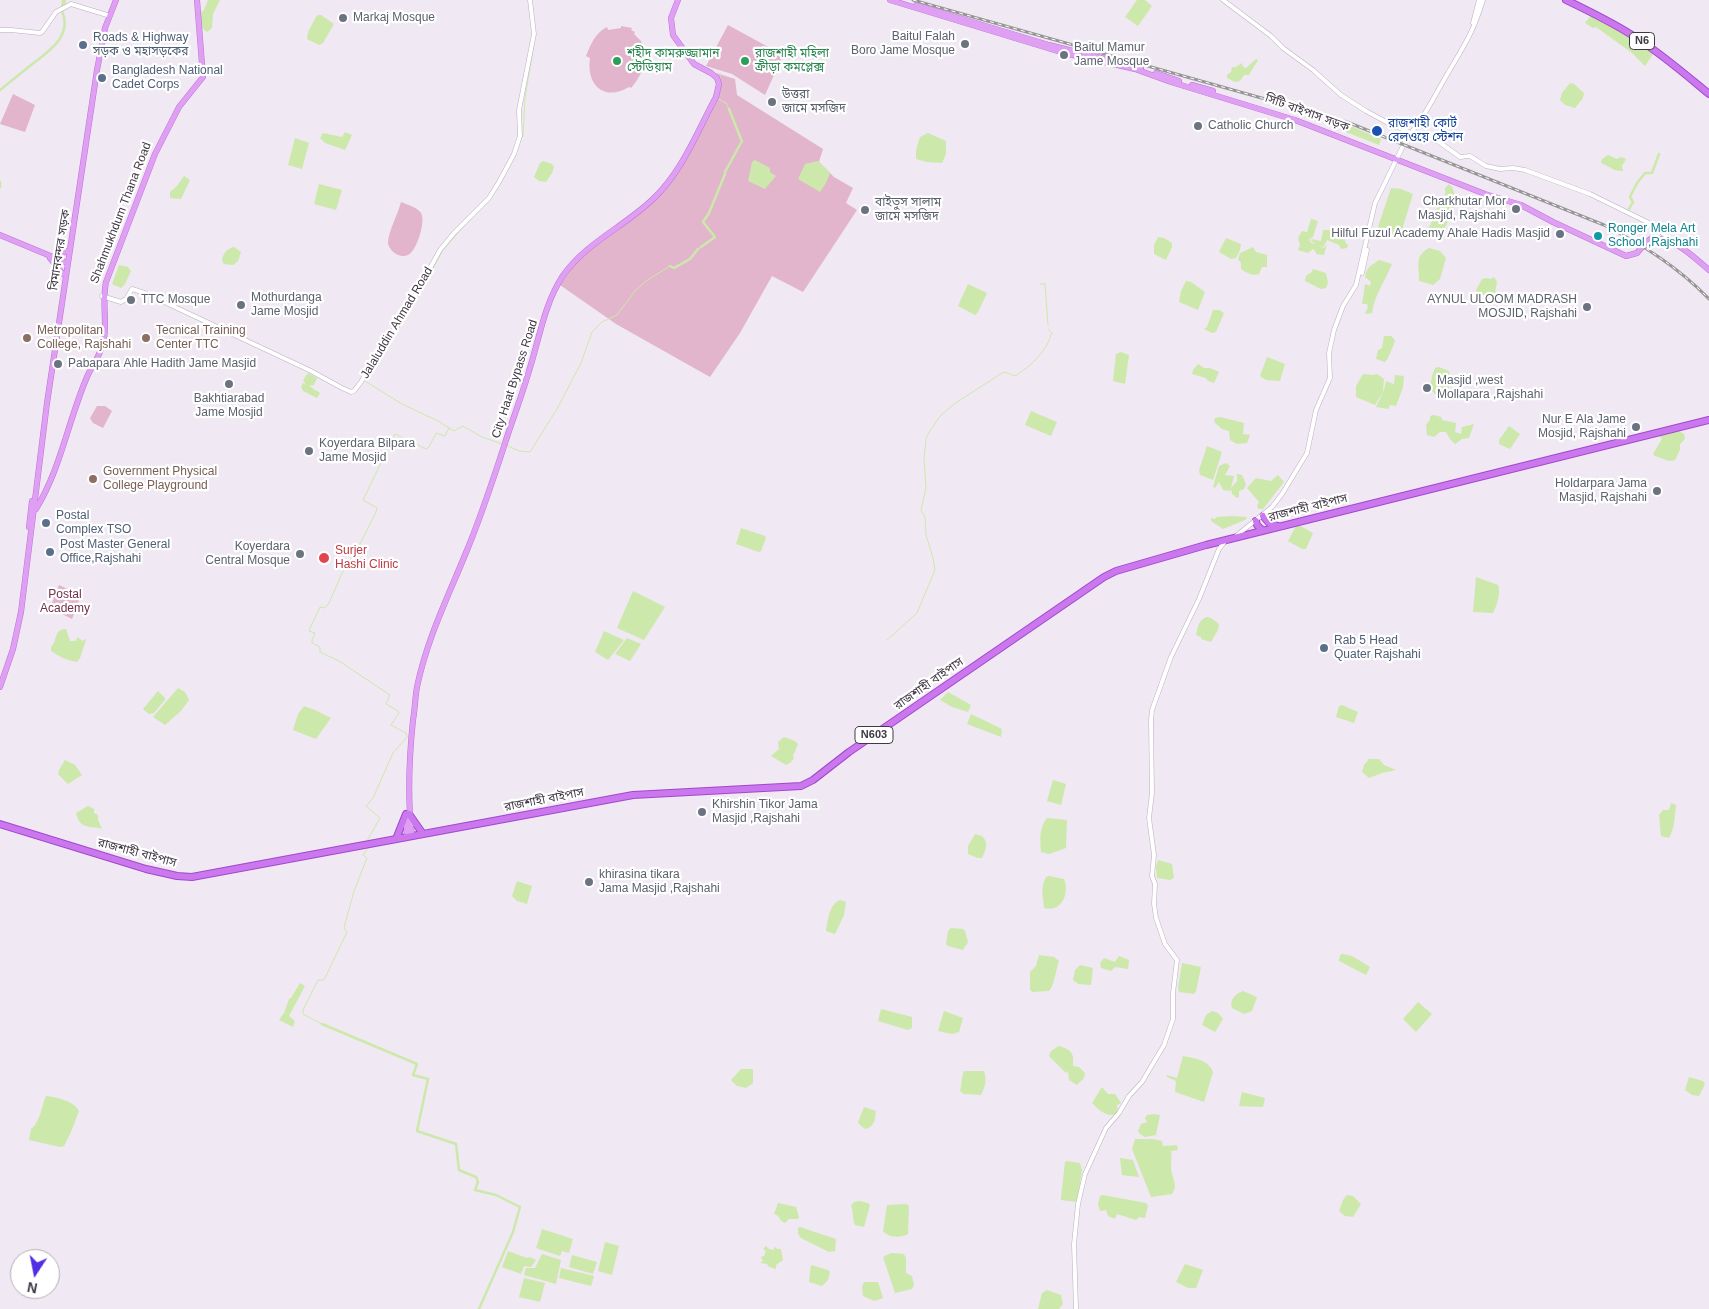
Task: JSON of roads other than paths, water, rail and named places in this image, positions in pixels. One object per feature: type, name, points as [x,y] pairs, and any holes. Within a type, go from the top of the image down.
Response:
[{"type":"highway","name":"N6","points":[[1566,0],[1640,39],[1709,93]]},
{"type":"highway","name":"N6","points":[[1572,0],[1632,32],[1664,55],[1709,93]]},
{"type":"highway","name":"রাজশাহী বাইপাস","points":[[0,824],[146,869],[177,876],[192,877],[632,795],[801,786],[813,780],[849,752],[1104,577],[1124,568],[1265,530],[1709,420]]},
{"type":"highway","points":[[1265,518],[1274,525],[1281,526]]},
{"type":"highway","points":[[1256,521],[1257,525],[1265,530]]},
{"type":"highway","points":[[396,839],[408,814],[423,834]]},
{"type":"main road","name":"বিমানবন্দর সড়ক","points":[[25,568],[35,508],[98,45],[106,16],[114,0]]},
{"type":"main road","name":"বিমানবন্দর সড়ক","points":[[25,568],[47,378],[63,274],[101,46],[114,0]]},
{"type":"main road","name":"Shahmukhdum Thana Road","points":[[35,508],[41,501],[59,454],[83,379],[87,376],[103,345],[105,278],[153,154],[177,106],[204,72],[197,0]]},
{"type":"main road","name":"City Haat Bypass Road","points":[[410,836],[407,758],[414,689],[423,653],[438,608],[460,558],[491,476],[536,335],[553,290],[566,268],[586,248],[638,209],[673,172],[715,92],[714,79],[693,67],[678,50],[670,36],[668,21],[676,0]]},
{"type":"main road","points":[[890,0],[1064,53],[1134,69],[1295,120],[1485,194],[1520,204],[1553,222],[1626,256],[1637,253],[1652,238],[1671,241],[1684,248],[1709,269]]},
{"type":"main road","name":"সিটি বাইপাস সড়ক","points":[[902,0],[1049,45],[1134,65],[1184,83],[1291,115],[1398,159],[1486,192],[1522,202],[1548,217],[1625,253],[1636,251],[1648,236],[1670,238]]},
{"type":"main road","points":[[0,236],[65,264]]},
{"type":"main road","points":[[1670,238],[1685,245],[1709,269]]},
{"type":"main road","points":[[52,258],[65,253],[67,250]]},
{"type":"main road","points":[[52,258],[63,274]]},
{"type":"main road","points":[[0,678],[15,628],[25,568]]},
{"type":"main road","points":[[0,687],[7,670],[18,629],[25,568]]},
{"type":"street","name":"Jalaluddin Ahmad Road","points":[[103,296],[121,302],[126,299],[132,289],[145,293],[347,390],[354,391],[403,317],[440,250],[488,198],[500,182],[514,154],[520,136],[519,110],[534,34],[530,0]]},
{"type":"street","points":[[1265,530],[1265,518],[1282,494],[1309,447],[1316,410],[1330,378],[1329,353],[1334,330],[1343,306],[1356,284],[1374,205],[1411,133],[1471,29],[1481,0]]},
{"type":"street","points":[[1226,1],[1313,70],[1341,95],[1366,111],[1411,133],[1439,142],[1460,157],[1470,156],[1486,166],[1500,170],[1514,168],[1525,170],[1583,191],[1649,223],[1670,238]]},
{"type":"street","points":[[0,30],[40,33],[56,12],[72,4],[106,16]]},
{"type":"street","points":[[1234,538],[1256,521],[1265,518]]},
{"type":"street","points":[[1076,1309],[1074,1244],[1078,1204],[1085,1174],[1106,1128],[1119,1113],[1128,1096],[1142,1082],[1158,1056],[1173,1019],[1173,992],[1177,960],[1165,944],[1156,918],[1154,904],[1156,884],[1152,876],[1154,855],[1150,818],[1152,793],[1150,729],[1152,710],[1171,655],[1199,599],[1219,549],[1226,540]]},
{"type":"waterway","points":[[63,6],[64,0]]},
{"type":"waterway","points":[[0,90],[45,55],[57,43],[62,36],[64,28],[65,20],[62,11]]},
{"type":"waterway","points":[[510,165],[523,135],[525,98],[535,38]]},
{"type":"waterway","points":[[720,76],[720,81]]},
{"type":"waterway","points":[[718,99],[726,103],[729,109]]},
{"type":"waterway","points":[[729,109],[741,139]]},
{"type":"waterway","points":[[725,172],[742,141]]},
{"type":"waterway","points":[[1628,211],[1633,202],[1630,197],[1637,183],[1645,173],[1652,173],[1659,154]]},
{"type":"waterway","points":[[701,247],[715,237],[703,222],[709,213],[725,174]]},
{"type":"waterway","points":[[0,182],[0,187]]},
{"type":"waterway","points":[[471,218],[443,250],[403,323],[392,336],[365,381],[402,404],[438,421],[454,431],[463,426],[482,437],[502,444]]},
{"type":"waterway","points":[[670,266],[674,268],[690,259],[698,249]]},
{"type":"waterway","points":[[506,445],[519,451],[530,452],[557,409],[581,363],[592,332],[602,322],[617,315],[635,291],[646,281],[670,266]]},
{"type":"waterway","points":[[1040,284],[1045,284],[1048,325]]},
{"type":"waterway","points":[[887,640],[917,613],[935,570],[926,535],[925,517],[921,510],[926,488],[924,459],[926,439],[929,432],[941,415],[954,404],[1002,373],[1005,372],[1015,376],[1027,368],[1046,346],[1052,333],[1048,329]]},
{"type":"waterway","points":[[367,841],[380,818],[366,806],[373,798],[393,753],[407,737],[406,733],[391,725],[399,713],[386,704],[390,695],[339,661],[320,652],[320,647],[312,643],[315,633],[309,631],[320,607],[325,608],[329,603],[347,562],[354,556],[376,512],[377,508],[363,500],[395,434],[426,449],[436,433],[445,436],[449,428]]},
{"type":"waterway","points":[[322,1024],[303,1014],[303,1010],[318,980],[324,980],[347,932],[344,928],[354,891],[367,858],[363,855],[368,848]]},
{"type":"waterway","points":[[322,1024],[417,1064],[413,1075],[428,1079],[417,1131],[456,1144],[459,1170],[476,1177],[478,1182],[475,1190],[496,1195]]},
{"type":"waterway","points":[[479,1309],[513,1232],[520,1207],[496,1195]]},
{"type":"railway","points":[[913,0],[1347,122],[1604,225],[1633,240],[1660,258],[1697,287],[1709,299]]},
{"type":"place","name":"Markaj Mosque","points":[[343,18]]},
{"type":"place","name":"Baitul Falah Boro Jame Mosque","points":[[965,44]]},
{"type":"place","name":"Roads & Highway সড়ক ও মহাসড়কের","points":[[83,45]]},
{"type":"place","name":"Baitul Mamur Jame Mosque","points":[[1064,55]]},
{"type":"place","name":"শহীদ কামরুজ্জামান স্টেডিয়াম","points":[[617,61]]},
{"type":"place","name":"রাজশাহী মহিলা ক্রীড়া কমপ্লেক্স","points":[[745,61]]},
{"type":"place","name":"Bangladesh National Cadet Corps","points":[[102,78]]},
{"type":"place","name":"উত্তরা জামে মসজিদ","points":[[772,102]]},
{"type":"place","name":"Catholic Church","points":[[1198,126]]},
{"type":"place","name":"রাজশাহী কোর্ট রেলওয়ে স্টেশন","points":[[1377,131]]},
{"type":"place","name":"Charkhutar Mor Masjid, Rajshahi","points":[[1516,209]]},
{"type":"place","name":"বাইতুস সালাম জামে মসজিদ","points":[[865,210]]},
{"type":"place","name":"Hilful Fuzul Academy Ahale Hadis Masjid","points":[[1560,234]]},
{"type":"place","name":"Ronger Mela Art School ,Rajshahi","points":[[1598,236]]},
{"type":"place","name":"TTC Mosque","points":[[131,300]]},
{"type":"place","name":"Mothurdanga Jame Mosjid","points":[[241,305]]},
{"type":"place","name":"AYNUL ULOOM MADRASH MOSJID, Rajshahi","points":[[1587,307]]},
{"type":"place","name":"Metropolitan College, Rajshahi","points":[[27,338]]},
{"type":"place","name":"Tecnical Training Center TTC","points":[[146,338]]},
{"type":"place","name":"Pabapara Ahle Hadith Jame Masjid","points":[[58,364]]},
{"type":"place","name":"Bakhtiarabad Jame Mosjid","points":[[229,384]]},
{"type":"place","name":"Masjid ,west Mollapara ,Rajshahi","points":[[1427,388]]},
{"type":"place","name":"Nur E Ala Jame Mosjid, Rajshahi","points":[[1636,427]]},
{"type":"place","name":"Koyerdara Bilpara Jame Mosjid","points":[[309,451]]},
{"type":"place","name":"Government Physical College Playground","points":[[93,479]]},
{"type":"place","name":"Holdarpara Jama Masjid, Rajshahi","points":[[1657,491]]},
{"type":"place","name":"Postal Complex TSO","points":[[46,523]]},
{"type":"place","name":"Post Master General Office,Rajshahi","points":[[50,552]]},
{"type":"place","name":"Koyerdara Central Mosque","points":[[300,554]]},
{"type":"place","name":"Surjer Hashi Clinic","points":[[324,558]]},
{"type":"place","name":"Rab 5 Head Quater Rajshahi","points":[[1324,648]]},
{"type":"place","name":"Khirshin Tikor Jama Masjid ,Rajshahi","points":[[702,812]]},
{"type":"place","name":"khirasina tikara Jama Masjid ,Rajshahi","points":[[589,882]]},
{"type":"park label","name":"Postal Academy","points":[[65,602]]}]
